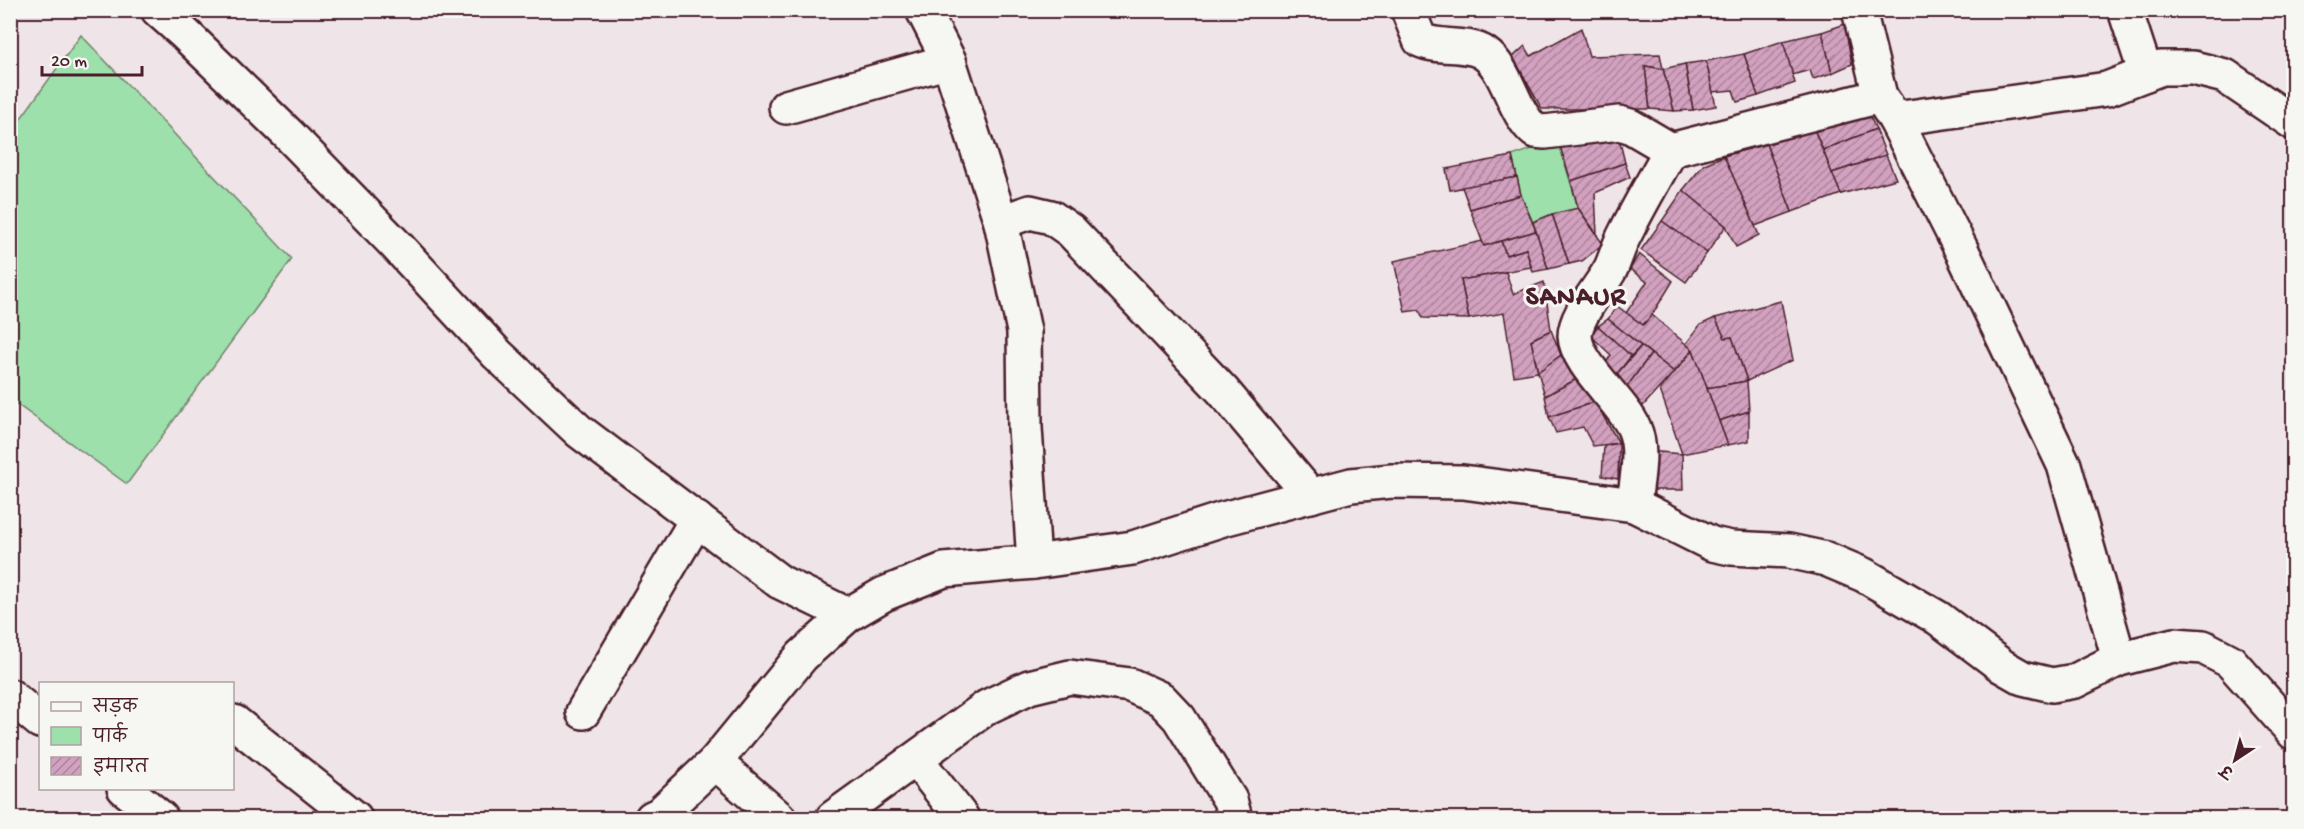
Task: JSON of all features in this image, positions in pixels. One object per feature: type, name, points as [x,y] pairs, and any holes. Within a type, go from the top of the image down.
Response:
[{"type":"street","points":[[158,10],[186,34],[288,134],[396,245],[497,354],[579,431],[780,582],[848,615]]},
{"type":"street","points":[[923,10],[949,61],[1001,222],[1024,331],[1025,428],[1034,562]]},
{"type":"street","points":[[1408,10],[1420,40],[1429,44],[1478,50],[1485,53],[1499,71],[1522,116],[1535,131],[1545,132],[1619,123],[1630,126],[1671,150],[1888,107],[2107,89],[2161,68],[2193,68],[2225,76],[2294,123]]},
{"type":"street","points":[[1859,10],[1888,107],[1961,249],[2064,465],[2119,659]]},
{"type":"street","points":[[2125,10],[2146,74]]},
{"type":"street","points":[[786,107],[949,61]]},
{"type":"street","points":[[1634,505],[1639,448],[1634,429],[1626,414],[1579,352],[1575,336],[1579,320],[1612,265],[1623,237],[1671,150]]},
{"type":"street","points":[[1001,222],[1030,212],[1051,217],[1071,231],[1223,392],[1311,496]]},
{"type":"street","points":[[652,819],[715,762],[802,656],[848,615],[884,594],[944,570],[1034,562],[1133,548],[1223,519],[1351,485],[1392,481],[1463,482],[1634,505],[1712,544],[1731,548],[1790,551],[1826,559],[1864,575],[1938,618],[2002,666],[2023,678],[2052,685],[2074,681],[2119,659],[2174,645],[2203,647],[2230,661],[2294,733]]},
{"type":"street","points":[[583,712],[697,519]]},
{"type":"street","points":[[833,819],[987,707],[1029,687],[1070,677],[1130,685],[1161,699],[1179,718],[1230,800],[1235,819]]},
{"type":"street","points":[[10,696],[39,720]]},
{"type":"street","points":[[234,722],[355,819]]},
{"type":"street","points":[[916,759],[962,819]]},
{"type":"street","points":[[715,762],[779,819]]},
{"type":"street","points":[[125,790],[161,819]]},
{"type":"green space","points":[[81,35],[292,259],[127,484],[11,400],[11,132]]},
{"type":"green space","points":[[1558,140],[1578,208],[1533,222],[1521,195],[1512,156]]},
{"type":"building","points":[[1845,24],[1852,64],[1832,73],[1822,32]]},
{"type":"building","points":[[1581,28],[1589,56],[1660,54],[1663,69],[1645,66],[1650,109],[1542,109],[1513,57],[1525,46],[1531,56]]},
{"type":"building","points":[[1822,32],[1832,73],[1813,79],[1810,70],[1792,75],[1783,41]]},
{"type":"building","points":[[1783,41],[1795,83],[1758,96],[1744,54]]},
{"type":"building","points":[[1744,54],[1758,96],[1737,102],[1733,90],[1712,92],[1706,61]]},
{"type":"building","points":[[1706,61],[1716,106],[1693,110],[1685,64]]},
{"type":"building","points":[[1685,64],[1693,110],[1674,111],[1663,69]]},
{"type":"building","points":[[1645,66],[1663,69],[1674,111],[1650,109]]},
{"type":"building","points":[[1866,109],[1876,129],[1823,150],[1813,127]]},
{"type":"building","points":[[1813,127],[1841,194],[1792,212],[1766,144]]},
{"type":"building","points":[[1876,129],[1886,155],[1832,173],[1823,150]]},
{"type":"building","points":[[1619,138],[1625,163],[1571,181],[1558,140]]},
{"type":"building","points":[[1766,144],[1792,212],[1755,226],[1724,156]]},
{"type":"building","points":[[1886,155],[1896,179],[1841,194],[1832,173]]},
{"type":"building","points":[[1512,156],[1517,177],[1450,190],[1446,169]]},
{"type":"building","points":[[1724,156],[1759,235],[1736,247],[1726,226],[1683,190],[1704,164]]},
{"type":"building","points":[[1625,163],[1630,177],[1595,193],[1597,234],[1578,208],[1571,181]]},
{"type":"building","points":[[1517,177],[1521,195],[1470,209],[1462,187]]},
{"type":"building","points":[[1683,190],[1726,226],[1707,253],[1662,221]]},
{"type":"building","points":[[1521,195],[1536,231],[1484,246],[1470,209]]},
{"type":"building","points":[[1578,208],[1603,244],[1582,261],[1569,264],[1552,214]]},
{"type":"building","points":[[1552,214],[1569,264],[1548,269],[1533,222]]},
{"type":"building","points":[[1662,221],[1707,253],[1686,282],[1641,250]]},
{"type":"building","points":[[1536,231],[1548,269],[1533,272],[1526,249],[1506,255],[1501,241]]},
{"type":"building","points":[[1482,241],[1484,246],[1501,241],[1506,255],[1526,249],[1531,267],[1461,280],[1469,319],[1423,318],[1419,310],[1405,312],[1394,261]]},
{"type":"building","points":[[1639,254],[1673,281],[1652,315],[1643,325],[1626,313],[1647,282],[1630,269]]},
{"type":"building","points":[[1506,272],[1513,294],[1544,282],[1551,330],[1531,340],[1538,372],[1514,376],[1504,313],[1469,319],[1461,280]]},
{"type":"building","points":[[1781,301],[1793,360],[1747,381],[1732,337],[1725,338],[1715,318]]},
{"type":"building","points":[[1617,306],[1643,325],[1652,315],[1693,350],[1674,372],[1608,319]]},
{"type":"building","points":[[1715,318],[1725,338],[1732,337],[1747,381],[1707,388],[1693,350],[1686,344],[1700,325]]},
{"type":"building","points":[[1608,319],[1641,346],[1631,356],[1598,326]]},
{"type":"building","points":[[1598,326],[1631,356],[1617,374],[1605,364],[1611,355],[1590,335]]},
{"type":"building","points":[[1551,330],[1561,355],[1538,372],[1531,340]]},
{"type":"building","points":[[1641,346],[1651,354],[1626,388],[1617,374]]},
{"type":"building","points":[[1693,350],[1728,445],[1682,454],[1660,390]]},
{"type":"building","points":[[1651,354],[1674,372],[1641,408],[1626,388]]},
{"type":"building","points":[[1561,355],[1577,379],[1545,396],[1538,372]]},
{"type":"building","points":[[1577,379],[1595,402],[1549,417],[1545,396]]},
{"type":"building","points":[[1747,381],[1749,411],[1719,421],[1707,388]]},
{"type":"building","points":[[1595,402],[1619,443],[1593,446],[1583,427],[1556,433],[1549,417]]},
{"type":"building","points":[[1749,411],[1749,441],[1728,445],[1719,421]]},
{"type":"building","points":[[1619,443],[1618,479],[1602,476],[1604,446]]},
{"type":"building","points":[[1648,451],[1682,454],[1683,490],[1653,490]]},
{"type":"district","name":"SANAUR","points":[[1576,295]]}]
